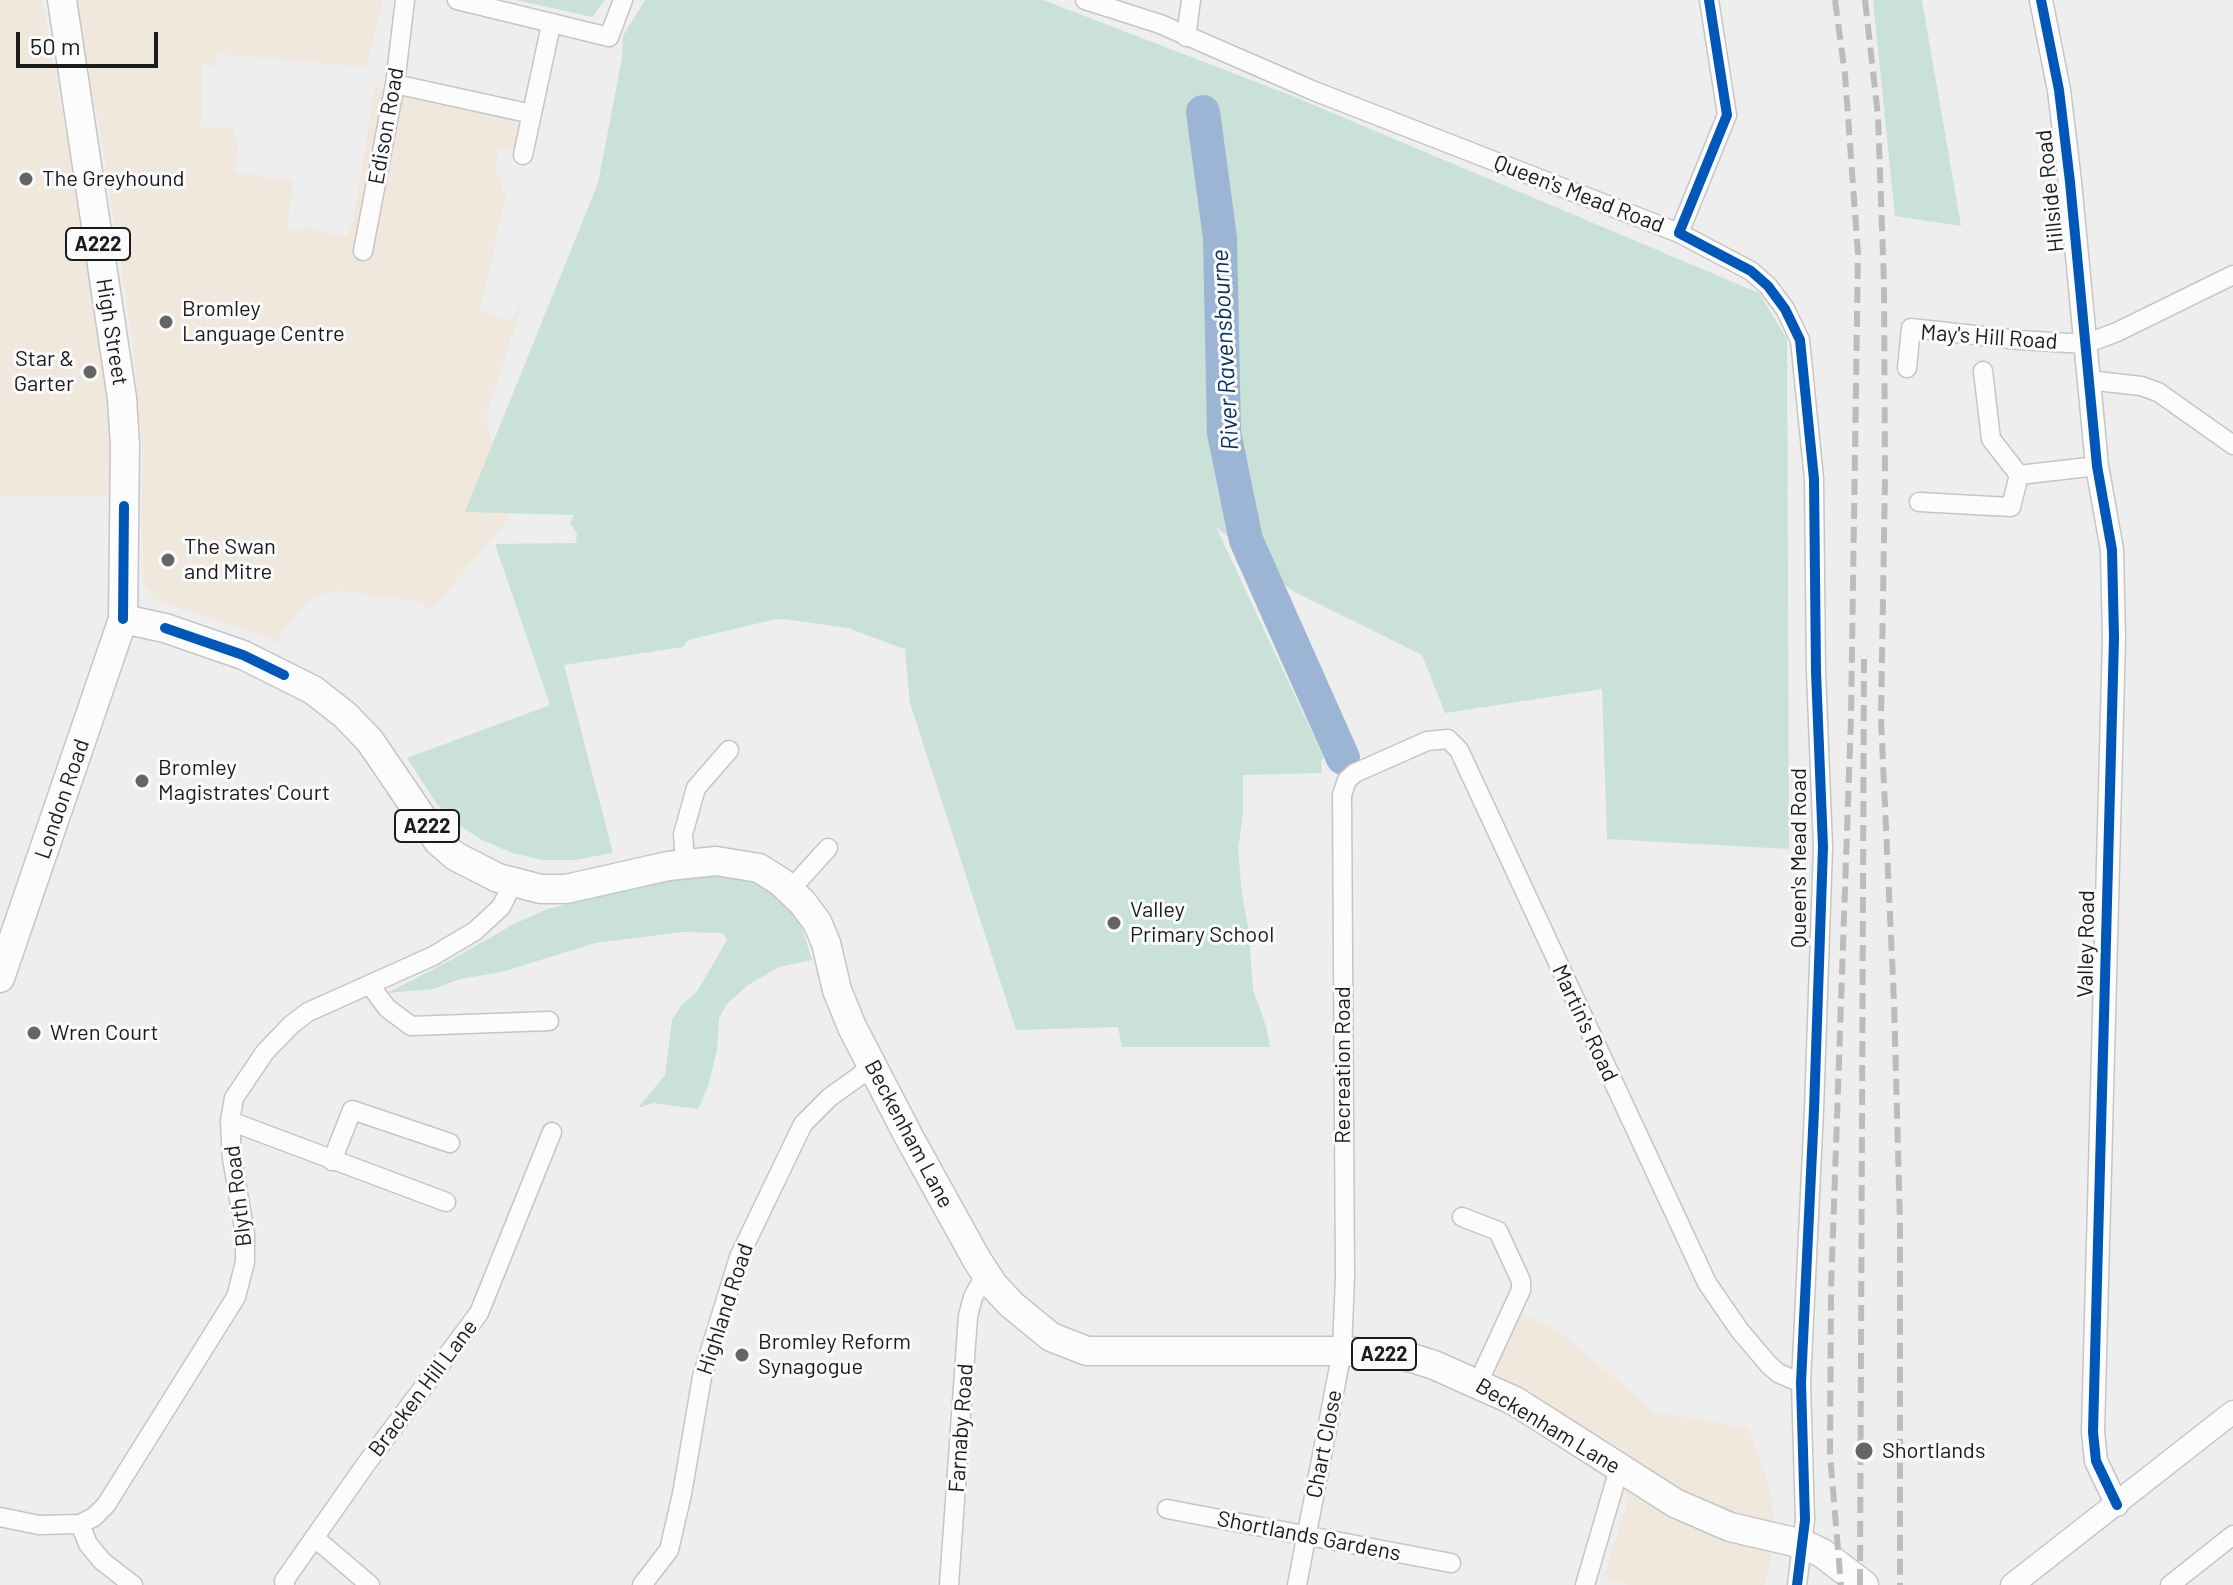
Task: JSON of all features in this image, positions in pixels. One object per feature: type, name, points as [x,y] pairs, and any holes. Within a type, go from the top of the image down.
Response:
[{"type":"main road","name":"High Street","points":[[62,0],[77,82],[79,121],[125,422],[123,619]]},
{"type":"main road","name":"Beckenham Lane","points":[[123,619],[165,628],[243,655],[313,690],[361,730],[446,849],[474,867],[513,883],[541,889],[566,889],[685,863],[716,861],[748,866],[770,874],[810,911],[822,932],[841,1002],[872,1067],[986,1274],[1030,1321],[1051,1337],[1087,1351],[1342,1351],[1406,1356],[1478,1383],[1515,1401],[1675,1503],[1730,1527],[1803,1544]]},
{"type":"main road","name":"London Road","points":[[0,978],[123,619]]},
{"type":"main road","name":"A222","points":[[1803,1544],[1822,1553],[1864,1585]]},
{"type":"street","name":"Edison Road","points":[[363,251],[395,84],[405,0]]},
{"type":"street","points":[[457,0],[609,37],[623,0]]},
{"type":"street","name":"Queen's Mead Road","points":[[1085,0],[1160,24],[1314,91],[1679,233],[1751,271],[1768,286],[1785,309],[1800,340],[1814,479],[1816,672],[1823,847],[1801,1383],[1805,1520],[1797,1585]]},
{"type":"street","points":[[1186,37],[1191,0]]},
{"type":"street","points":[[1679,233],[1727,115],[1709,0]]},
{"type":"street","name":"Hillside Road","points":[[2046,1],[2061,106],[2088,380]]},
{"type":"street","points":[[523,155],[551,25]]},
{"type":"street","points":[[395,84],[532,114]]},
{"type":"street","name":"May's Hill Road","points":[[1907,368],[1911,328],[2085,344],[2117,332],[2233,275]]},
{"type":"street","points":[[1983,371],[1991,439],[2019,475]]},
{"type":"street","points":[[2088,380],[2117,382],[2158,392],[2233,445]]},
{"type":"street","name":"Valley Road","points":[[2088,380],[2097,466],[2112,550],[2114,638],[2093,1447],[2103,1478],[2117,1505]]},
{"type":"street","points":[[2019,475],[2097,466]]},
{"type":"street","points":[[1919,502],[2011,507],[2019,475]]},
{"type":"street","name":"Martin's Road","points":[[1347,780],[1365,768],[1427,741],[1448,739],[1454,744],[1702,1274],[1728,1315],[1769,1365],[1778,1373],[1801,1383]]},
{"type":"street","points":[[685,863],[683,834],[696,788],[729,750]]},
{"type":"street","name":"Recreation Road","points":[[1342,1351],[1345,1262],[1341,812],[1347,780]]},
{"type":"street","points":[[790,890],[828,848]]},
{"type":"street","name":"Blyth Road","points":[[80,1524],[94,1517],[106,1505],[236,1297],[245,1262],[245,1234],[232,1158],[230,1121],[234,1098],[265,1052],[282,1034],[319,1006],[440,952],[475,931],[501,907],[513,883]]},
{"type":"street","points":[[370,985],[387,1008],[411,1026],[549,1021]]},
{"type":"street","name":"Highland Road","points":[[642,1585],[669,1550],[702,1377],[739,1257],[803,1124],[830,1097],[872,1067]]},
{"type":"street","points":[[332,1161],[352,1110],[450,1143]]},
{"type":"street","points":[[230,1121],[446,1202]]},
{"type":"street","name":"Bracken Hill Lane","points":[[285,1585],[284,1581],[366,1464],[479,1313],[552,1132]]},
{"type":"street","points":[[1462,1217],[1498,1231],[1521,1281],[1521,1290],[1478,1383]]},
{"type":"street","name":"Farnaby Road","points":[[949,1585],[968,1316],[973,1297],[986,1274]]},
{"type":"street","name":"Chart Close","points":[[1297,1585],[1342,1351]]},
{"type":"street","points":[[2012,1585],[2233,1412]]},
{"type":"street","points":[[1585,1585],[1619,1469]]},
{"type":"street","name":"Shortlands Gardens","points":[[1167,1509],[1451,1563]]},
{"type":"street","points":[[0,1517],[39,1525],[80,1524],[95,1553],[133,1585]]},
{"type":"street","points":[[2170,1585],[2233,1535]]},
{"type":"street","points":[[315,1538],[370,1585]]},
{"type":"shaded area","points":[[0,0],[42,0],[112,385],[112,487],[104,497],[0,496]]},
{"type":"shaded area","points":[[74,0],[382,0],[366,67],[218,54],[215,66],[202,65],[201,127],[233,128],[238,146],[234,172],[293,181],[287,228],[347,236],[350,224],[353,224],[375,86],[417,100],[513,120],[521,127],[519,144],[509,149],[499,148],[495,167],[506,198],[479,311],[512,321],[525,296],[486,415],[508,520],[431,610],[417,601],[327,592],[296,613],[280,636],[280,644],[155,600],[144,584],[141,508],[143,455],[132,337],[99,124],[81,51]]},
{"type":"shaded area","points":[[1510,1308],[1556,1329],[1655,1412],[1748,1428],[1770,1487],[1774,1526],[1769,1570],[1764,1585],[1629,1585],[1604,1577],[1629,1496],[1560,1446],[1476,1398]]},
{"type":"green space","points":[[516,0],[605,0],[592,17]]},
{"type":"green space","points":[[645,0],[1043,0],[1290,95],[1759,293],[1787,339],[1789,849],[1607,839],[1602,689],[1445,713],[1422,655],[1291,590],[1216,527],[1324,758],[1321,761],[1322,773],[1243,775],[1243,814],[1238,849],[1242,894],[1249,932],[1253,990],[1270,1047],[1122,1047],[1118,1027],[1016,1030],[910,703],[907,650],[848,628],[772,620],[688,640],[683,647],[564,665],[613,853],[574,860],[544,860],[512,853],[482,840],[457,824],[437,804],[407,758],[550,705],[495,544],[576,543],[577,534],[570,523],[574,515],[465,512],[598,183],[622,58],[623,36]]},
{"type":"green space","points":[[1873,0],[1922,0],[1961,226],[1895,216]]},
{"type":"green space","points":[[714,870],[764,883],[789,904],[801,925],[812,960],[779,967],[748,985],[727,1004],[719,1018],[717,1050],[708,1087],[698,1109],[654,1103],[638,1108],[665,1075],[672,1020],[698,990],[727,940],[723,933],[683,932],[595,943],[502,972],[460,979],[433,989],[387,993],[547,909]]},
{"type":"waterway","name":"River Ravensbourne","points":[[1203,112],[1220,238],[1224,433],[1246,540],[1343,758]]},
{"type":"railway","points":[[1835,0],[1845,75],[1858,254],[1851,717],[1831,1289],[1830,1454],[1841,1585]]},
{"type":"railway","points":[[1865,0],[1878,116],[1884,283],[1881,719],[1900,1223],[1900,1585]]},
{"type":"railway","points":[[1860,1585],[1864,659]]},
{"type":"cycle path","points":[[1709,0],[1727,115],[1679,233],[1751,271],[1768,286],[1785,309],[1800,340],[1814,479],[1816,672],[1823,847],[1801,1383],[1805,1520],[1797,1585]]},
{"type":"cycle path","points":[[2041,0],[2059,90],[2097,466],[2112,550],[2114,638],[2093,1432],[2096,1461],[2117,1505]]},
{"type":"cycle path","points":[[123,619],[124,506]]},
{"type":"cycle path","points":[[165,628],[243,655],[284,675]]},
{"type":"place","name":"The Greyhound","points":[[26,179]]},
{"type":"place","name":"Bromley Language Centre","points":[[166,322]]},
{"type":"place","name":"Star & Garter","points":[[90,372]]},
{"type":"place","name":"The Swan and Mitre","points":[[168,560]]},
{"type":"place","name":"Bromley Magistrates' Court","points":[[142,781]]},
{"type":"place","name":"Valley Primary School","points":[[1114,923]]},
{"type":"place","name":"Wren Court","points":[[34,1033]]},
{"type":"place","name":"Bromley Reform Synagogue","points":[[742,1355]]},
{"type":"place","name":"Shortlands","points":[[1864,1451]]}]
